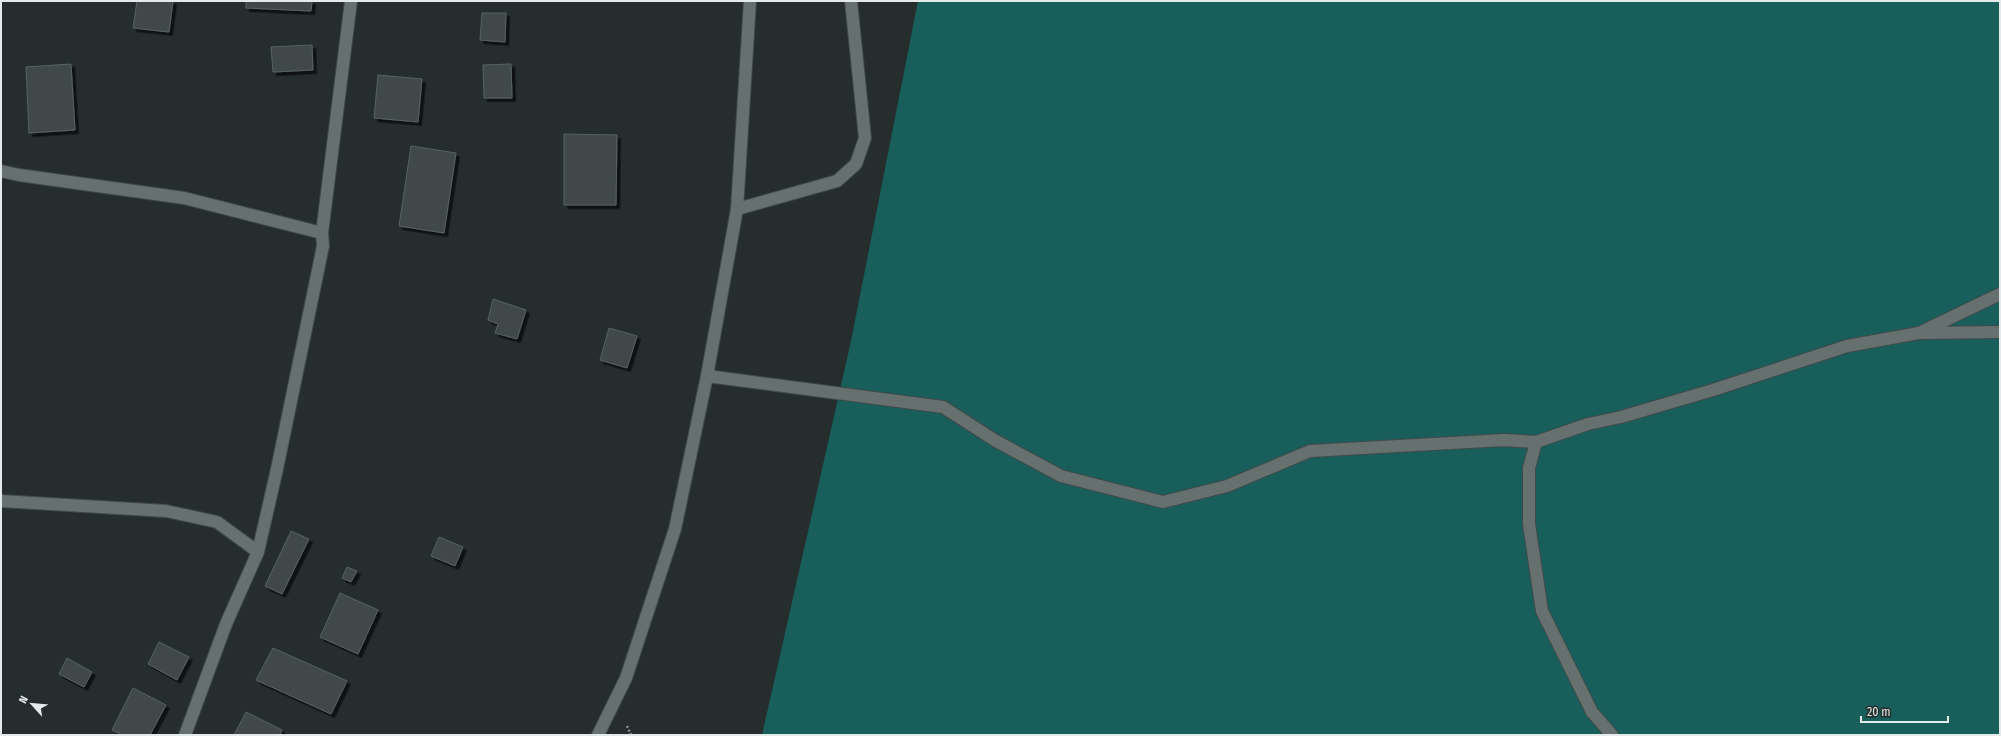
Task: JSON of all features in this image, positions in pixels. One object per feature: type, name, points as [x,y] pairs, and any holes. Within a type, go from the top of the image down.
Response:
[{"type":"street","points":[[185,735],[226,624],[258,552],[301,359],[323,246],[322,233],[351,1]]},
{"type":"street","points":[[598,735],[626,678],[675,529],[706,376],[737,209],[750,1]]},
{"type":"street","points":[[737,209],[837,181],[856,164],[865,138],[851,1]]},
{"type":"street","points":[[1,171],[19,176],[184,198],[322,233]]},
{"type":"street","points":[[1919,333],[2000,294]]},
{"type":"street","points":[[706,376],[943,407],[996,441],[1061,476],[1164,502],[1227,486],[1310,451],[1504,440],[1536,442],[1588,424],[1621,417],[1713,390],[1847,346],[1919,333],[2000,332]]},
{"type":"street","points":[[1536,442],[1529,468],[1529,524],[1542,611],[1592,712],[1612,735]]},
{"type":"street","points":[[1,501],[166,511],[217,522],[258,552]]},
{"type":"shaded area","points":[[918,1],[2000,1],[2000,735],[762,735],[851,341]]},
{"type":"building","points":[[137,1],[173,1],[169,32],[133,28]]},
{"type":"building","points":[[246,1],[312,1],[311,11],[246,8]]},
{"type":"building","points":[[482,13],[506,13],[505,42],[480,40]]},
{"type":"building","points":[[312,45],[313,70],[273,72],[271,47]]},
{"type":"building","points":[[71,64],[75,130],[29,133],[26,67]]},
{"type":"building","points":[[511,64],[512,98],[484,98],[483,65]]},
{"type":"building","points":[[378,75],[422,79],[418,122],[374,118]]},
{"type":"building","points":[[564,134],[617,135],[616,205],[564,205]]},
{"type":"building","points":[[411,146],[456,153],[444,233],[399,226]]},
{"type":"building","points":[[493,299],[526,310],[517,339],[495,333],[498,324],[488,320]]},
{"type":"building","points":[[609,328],[637,336],[627,368],[600,360]]},
{"type":"building","points":[[291,531],[309,539],[282,594],[265,586]]},
{"type":"building","points":[[439,537],[463,547],[455,566],[431,556]]},
{"type":"building","points":[[347,567],[357,571],[351,582],[342,578]]},
{"type":"building","points":[[340,593],[378,610],[358,654],[320,637]]},
{"type":"building","points":[[159,642],[189,657],[177,680],[148,664]]},
{"type":"building","points":[[273,648],[347,681],[331,714],[256,680]]},
{"type":"building","points":[[67,658],[92,672],[84,687],[59,674]]},
{"type":"building","points":[[133,688],[166,705],[150,735],[122,735],[112,730]]},
{"type":"building","points":[[246,712],[282,730],[280,735],[234,735]]}]
